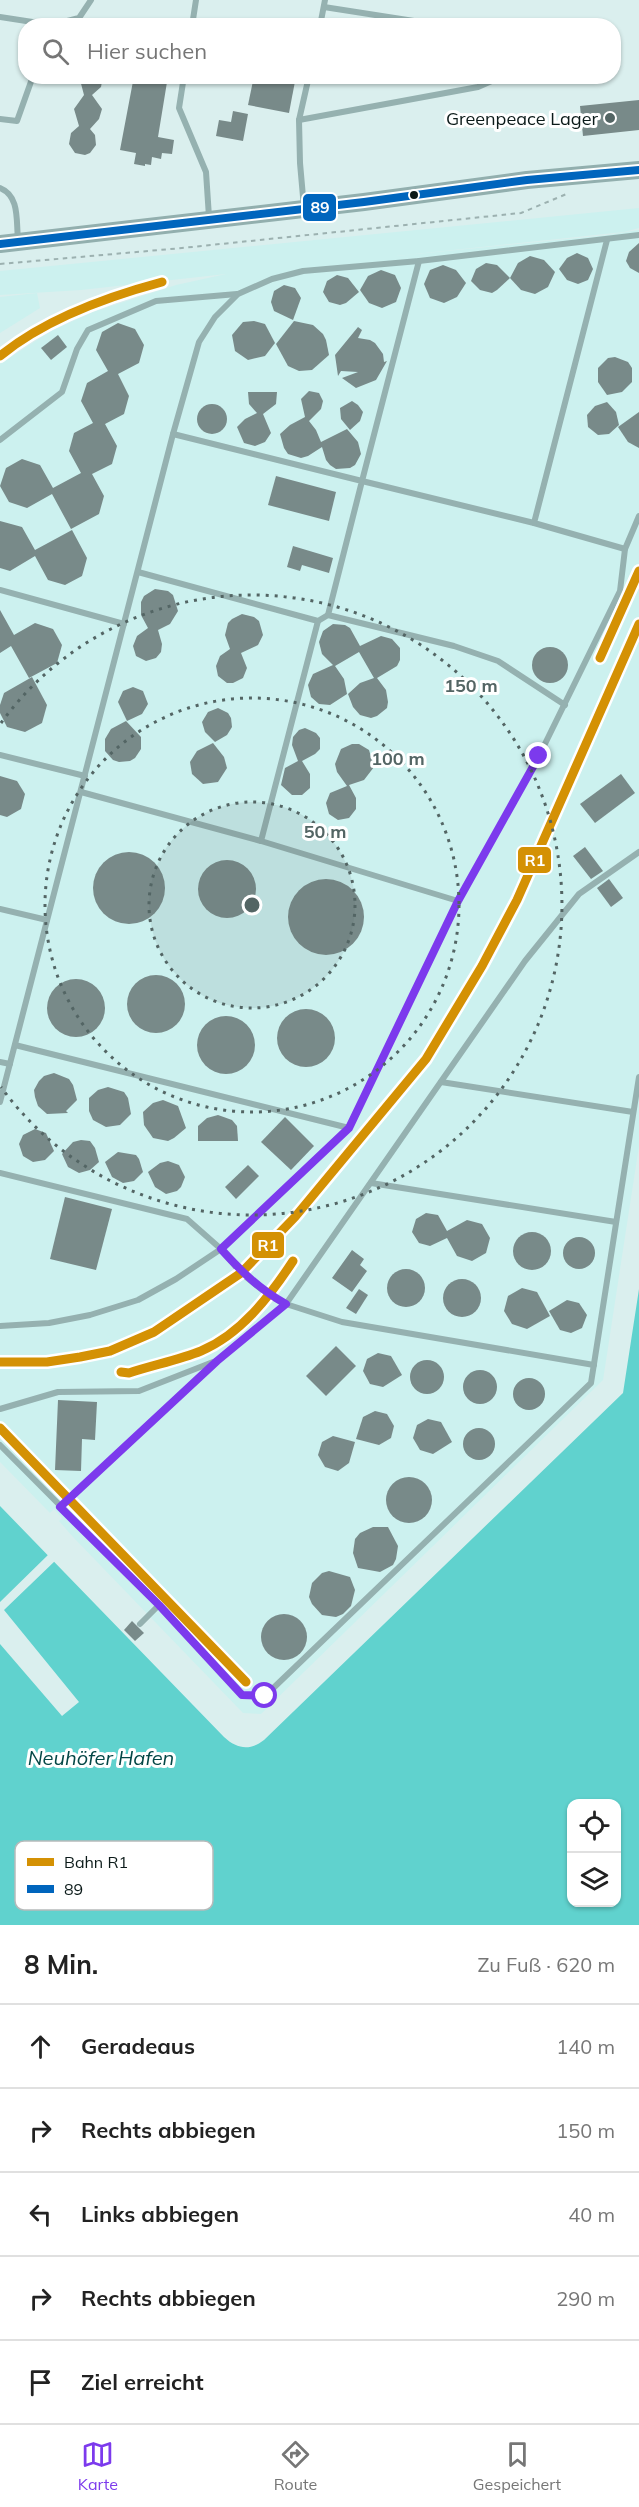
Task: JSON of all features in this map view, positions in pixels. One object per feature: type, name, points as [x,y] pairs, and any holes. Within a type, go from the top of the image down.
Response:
[{"type":"main road","points":[[0,244],[638,170]]},
{"type":"lane","points":[[79,18],[91,0]]},
{"type":"lane","points":[[193,18],[196,0]]},
{"type":"lane","points":[[321,18],[324,3],[404,18]]},
{"type":"lane","points":[[0,17],[18,20]]},
{"type":"lane","points":[[0,119],[17,121],[30,84]]},
{"type":"lane","points":[[183,84],[179,108],[206,172],[209,221]]},
{"type":"lane","points":[[304,209],[299,120],[307,84]]},
{"type":"lane","points":[[299,120],[485,84]]},
{"type":"lane","points":[[0,188],[8,191],[13,197],[19,243]]},
{"type":"lane","points":[[0,440],[62,392],[77,349],[88,330],[156,301],[238,294],[272,279],[303,272],[639,235]]},
{"type":"lane","points":[[534,522],[607,240]]},
{"type":"lane","points":[[328,615],[419,261]]},
{"type":"lane","points":[[0,1102],[173,434],[199,342],[215,317],[238,294]]},
{"type":"lane","points":[[173,434],[534,522],[625,549]]},
{"type":"lane","points":[[0,1326],[49,1323],[90,1315],[138,1300],[176,1279],[221,1249],[349,1128],[458,901],[565,705],[620,591],[625,549],[639,516]]},
{"type":"lane","points":[[138,572],[318,621]]},
{"type":"lane","points":[[0,590],[124,624]]},
{"type":"lane","points":[[261,841],[318,621],[328,615],[454,646],[498,661],[565,705]]},
{"type":"lane","points":[[0,755],[85,776]]},
{"type":"lane","points":[[81,792],[261,841],[458,901]]},
{"type":"lane","points":[[60,1507],[217,1361],[286,1304],[525,961],[579,894],[639,852]]},
{"type":"lane","points":[[0,909],[47,920]]},
{"type":"lane","points":[[15,1045],[349,1128]]},
{"type":"lane","points":[[0,1062],[10,1064]]},
{"type":"lane","points":[[0,1445],[159,1605],[242,1695],[265,1696],[591,1383],[639,1077]]},
{"type":"lane","points":[[441,1082],[633,1113]]},
{"type":"lane","points":[[0,1173],[188,1219],[221,1249],[241,1273],[270,1296],[286,1304],[342,1322],[594,1365]]},
{"type":"lane","points":[[371,1183],[616,1222]]},
{"type":"lane","points":[[0,1409],[58,1392],[139,1391],[217,1361]]},
{"type":"lane","points":[[140,1624],[159,1605]]},
{"type":"path","points":[[0,264],[521,213],[572,192],[581,175]]},
{"type":"shaded area","points":[[639,208],[639,228],[624,232],[396,256],[608,235],[639,230],[639,1146],[603,1380],[261,1714],[243,1713],[73,1537],[59,1521],[62,1518],[54,1509],[50,1513],[0,1462],[0,364],[51,331],[93,312],[176,285],[226,274],[81,290],[0,295],[0,271]]},
{"type":"shaded area","points":[[37,293],[40,308],[0,333],[0,297]]},
{"type":"water","name":"Neuhöfer Hafen","points":[[639,1289],[639,1925],[0,1925],[0,1506],[224,1737],[244,1747],[259,1744],[623,1393]]},
{"type":"pier","points":[[50,1553],[56,1560],[4,1610],[79,1702],[62,1716],[0,1644],[0,1602]]},
{"type":"building","points":[[81,84],[102,84],[92,95],[102,109],[99,119],[90,129],[95,135],[96,145],[90,153],[85,155],[75,153],[69,144],[71,133],[79,126],[74,109],[84,95]]},
{"type":"building","points":[[132,84],[167,84],[158,137],[174,140],[172,154],[162,153],[161,159],[152,157],[151,165],[145,164],[145,166],[134,164],[136,153],[120,150]]},
{"type":"building","points":[[252,84],[294,84],[289,113],[248,105]]},
{"type":"building","name":"Greenpeace Lager","points":[[639,100],[639,130],[583,136],[580,106]]},
{"type":"building","points":[[233,111],[248,114],[243,141],[216,136],[219,120],[231,122]]},
{"type":"building","points":[[639,243],[639,273],[630,268],[626,261],[629,252]]},
{"type":"building","points":[[577,253],[588,258],[593,269],[588,280],[578,284],[567,280],[559,269],[567,258]]},
{"type":"building","points":[[530,256],[544,260],[555,272],[548,287],[535,294],[521,290],[510,278],[518,263]]},
{"type":"building","points":[[486,263],[497,265],[510,278],[492,293],[480,290],[471,281],[476,269]]},
{"type":"building","points":[[443,265],[456,270],[466,283],[457,297],[444,303],[430,298],[424,284],[430,270]]},
{"type":"building","points":[[381,270],[395,275],[401,288],[396,302],[382,308],[369,303],[360,290],[368,276]]},
{"type":"building","points":[[337,275],[348,278],[359,292],[340,305],[329,302],[323,292],[327,281]]},
{"type":"building","points":[[284,285],[295,288],[301,298],[293,320],[274,311],[271,302],[274,291]]},
{"type":"building","points":[[254,321],[265,324],[275,343],[265,356],[248,360],[235,351],[232,335],[243,322]]},
{"type":"building","points":[[294,321],[313,325],[326,340],[329,355],[312,370],[299,371],[288,366],[276,344]]},
{"type":"building","points":[[118,323],[135,329],[144,345],[139,363],[118,374],[129,396],[124,414],[105,424],[117,446],[112,464],[92,474],[104,496],[99,514],[71,529],[52,494],[27,508],[9,502],[0,486],[6,468],[22,459],[40,465],[53,488],[81,473],[69,451],[74,433],[93,423],[81,401],[87,383],[108,371],[96,350],[102,332]]},
{"type":"building","points":[[358,327],[362,330],[358,338],[375,343],[383,354],[384,362],[387,361],[376,380],[356,388],[342,378],[358,372],[341,371],[338,376],[335,355]]},
{"type":"building","points":[[58,335],[67,347],[51,360],[41,348]]},
{"type":"building","points":[[615,357],[628,362],[632,368],[632,382],[622,392],[607,395],[598,382],[598,368],[608,358]]},
{"type":"building","points":[[309,391],[319,393],[323,401],[321,409],[309,421],[321,442],[347,429],[358,442],[361,454],[355,465],[350,468],[336,469],[330,465],[322,447],[301,458],[288,454],[284,448],[280,434],[290,425],[305,417],[301,399]]},
{"type":"building","points":[[248,392],[277,392],[276,404],[263,414],[271,433],[265,442],[255,446],[244,443],[237,427],[245,419],[257,413],[249,404]]},
{"type":"building","points":[[352,401],[363,412],[360,421],[350,430],[341,419],[340,408]]},
{"type":"building","points":[[607,402],[616,412],[619,425],[609,434],[598,435],[588,427],[587,415],[595,406]]},
{"type":"building","points":[[212,404],[223,408],[227,419],[223,430],[212,434],[201,430],[197,419],[201,408]]},
{"type":"building","points":[[639,412],[639,448],[628,442],[618,427]]},
{"type":"building","points":[[276,476],[336,492],[329,521],[268,505]]},
{"type":"building","points":[[0,521],[22,527],[35,550],[72,530],[87,558],[82,576],[65,585],[48,580],[35,556],[10,571],[0,568]]},
{"type":"building","points":[[293,546],[333,558],[329,573],[302,565],[300,571],[287,567]]},
{"type":"building","points":[[155,589],[168,591],[173,595],[178,611],[170,624],[158,630],[162,644],[161,652],[156,658],[146,661],[136,656],[133,646],[137,636],[148,628],[141,615],[141,602],[144,596]]},
{"type":"building","points":[[0,610],[14,635],[35,623],[53,629],[62,645],[57,663],[29,678],[11,646],[0,653]]},
{"type":"building","points":[[242,614],[259,621],[263,635],[258,645],[241,653],[247,668],[243,678],[227,683],[218,676],[216,666],[220,656],[230,649],[225,635],[228,623]]},
{"type":"building","points":[[333,624],[350,628],[360,646],[381,636],[392,639],[400,648],[400,660],[397,666],[377,678],[386,690],[388,702],[387,708],[377,716],[371,718],[360,715],[353,707],[348,694],[360,683],[374,678],[359,652],[335,666],[344,679],[347,694],[330,705],[319,704],[311,697],[308,685],[313,674],[333,665],[322,654],[319,642],[323,631]]},
{"type":"building","points":[[550,647],[563,652],[568,665],[563,678],[550,683],[537,678],[532,665],[537,652]]},
{"type":"building","points":[[32,677],[47,705],[42,723],[25,732],[7,727],[0,713],[4,693]]},
{"type":"building","points":[[133,687],[143,691],[148,704],[142,714],[127,721],[118,702],[123,691]]},
{"type":"building","points":[[218,708],[228,713],[232,727],[227,735],[215,742],[205,732],[202,722],[208,712]]},
{"type":"building","points":[[126,721],[141,737],[141,749],[130,761],[119,762],[113,760],[105,751],[105,739],[111,729]]},
{"type":"building","points":[[305,728],[316,733],[320,738],[320,749],[302,761],[310,774],[310,788],[302,795],[292,795],[281,785],[285,768],[298,761],[292,745],[293,737],[299,730]]},
{"type":"building","points":[[213,743],[224,757],[227,768],[218,782],[203,784],[192,774],[190,762],[197,751]]},
{"type":"building","points":[[352,744],[359,744],[369,750],[374,767],[364,780],[349,785],[356,798],[356,809],[349,818],[338,820],[329,814],[326,803],[330,793],[347,786],[337,772],[335,764],[341,749]]},
{"type":"building","points":[[621,774],[635,793],[595,823],[580,804]]},
{"type":"building","points":[[0,776],[17,781],[25,794],[21,809],[7,817],[0,815]]},
{"type":"building","points":[[585,847],[603,871],[591,879],[573,856]]},
{"type":"building","points":[[136,852],[155,862],[163,874],[165,888],[163,902],[155,914],[143,922],[122,924],[103,914],[95,902],[93,881],[103,862],[115,854]]},
{"type":"building","points":[[221,860],[233,860],[248,868],[256,883],[256,895],[248,910],[233,918],[221,918],[206,910],[198,895],[198,883],[206,868]]},
{"type":"building","points":[[326,879],[340,882],[353,890],[361,903],[364,917],[361,931],[353,944],[340,952],[326,955],[312,952],[299,944],[291,931],[288,917],[291,903],[299,890],[312,882]]},
{"type":"building","points":[[609,879],[623,898],[611,907],[597,888]]},
{"type":"building","points":[[150,975],[162,975],[177,983],[185,998],[185,1010],[177,1025],[162,1033],[150,1033],[135,1025],[127,1010],[127,998],[135,983]]},
{"type":"building","points":[[70,979],[82,979],[97,987],[105,1002],[105,1014],[97,1029],[82,1037],[70,1037],[55,1029],[47,1014],[47,1002],[55,987]]},
{"type":"building","points":[[300,1009],[312,1009],[327,1017],[335,1032],[335,1044],[327,1059],[312,1067],[300,1067],[285,1059],[277,1044],[277,1032],[285,1017]]},
{"type":"building","points":[[220,1016],[232,1016],[247,1024],[255,1039],[255,1051],[247,1066],[232,1074],[220,1074],[205,1066],[197,1051],[197,1039],[205,1024]]},
{"type":"building","points":[[54,1073],[69,1079],[73,1085],[77,1100],[66,1111],[68,1113],[47,1114],[38,1106],[34,1090],[44,1076]]},
{"type":"building","points":[[108,1087],[124,1092],[128,1098],[131,1114],[120,1125],[106,1127],[93,1120],[89,1111],[89,1098],[98,1090]]},
{"type":"building","points":[[163,1100],[178,1106],[186,1128],[168,1141],[153,1138],[144,1125],[143,1112],[153,1103]]},
{"type":"building","points":[[218,1115],[232,1120],[237,1126],[238,1141],[198,1141],[198,1126],[207,1118]]},
{"type":"building","points":[[285,1117],[314,1146],[291,1170],[261,1142]]},
{"type":"building","points":[[35,1129],[46,1133],[54,1151],[45,1160],[33,1162],[23,1156],[19,1144],[23,1135]]},
{"type":"building","points":[[90,1141],[95,1148],[99,1162],[90,1170],[79,1173],[68,1167],[62,1154],[73,1142]]},
{"type":"building","points":[[118,1152],[136,1155],[139,1159],[143,1172],[134,1181],[123,1183],[112,1177],[105,1162]]},
{"type":"building","points":[[168,1161],[179,1165],[185,1177],[177,1191],[166,1194],[155,1187],[148,1172],[160,1163]]},
{"type":"building","points":[[248,1165],[259,1176],[236,1199],[225,1187]]},
{"type":"building","points":[[65,1197],[112,1209],[96,1270],[50,1259]]},
{"type":"building","points":[[426,1213],[438,1215],[447,1231],[467,1220],[482,1224],[490,1238],[486,1253],[472,1261],[457,1256],[447,1238],[430,1246],[419,1243],[412,1232],[416,1219]]},
{"type":"building","points":[[532,1232],[546,1237],[551,1251],[546,1265],[532,1270],[518,1265],[513,1251],[518,1237]]},
{"type":"building","points":[[579,1237],[590,1242],[595,1253],[590,1264],[579,1269],[568,1264],[563,1253],[568,1242]]},
{"type":"building","points":[[352,1250],[364,1259],[360,1265],[367,1271],[352,1292],[332,1278]]},
{"type":"building","points":[[406,1269],[420,1274],[425,1288],[420,1302],[406,1307],[392,1302],[387,1288],[392,1274]]},
{"type":"building","points":[[462,1279],[476,1284],[481,1298],[476,1312],[462,1317],[448,1312],[443,1298],[448,1284]]},
{"type":"building","points":[[522,1288],[537,1292],[550,1316],[527,1329],[512,1324],[504,1311],[508,1296]]},
{"type":"building","points":[[359,1289],[368,1295],[356,1314],[346,1308]]},
{"type":"building","points":[[567,1300],[579,1303],[587,1315],[582,1328],[571,1333],[560,1330],[549,1311]]},
{"type":"building","points":[[336,1346],[356,1366],[326,1396],[306,1376]]},
{"type":"building","points":[[378,1353],[391,1356],[402,1375],[383,1387],[370,1384],[363,1371],[367,1359]]},
{"type":"building","points":[[427,1360],[439,1365],[444,1377],[439,1389],[427,1394],[415,1389],[410,1377],[415,1365]]},
{"type":"building","points":[[480,1370],[492,1375],[497,1387],[492,1399],[480,1404],[468,1399],[463,1387],[468,1375]]},
{"type":"building","points":[[529,1378],[541,1382],[545,1394],[541,1406],[529,1410],[517,1406],[513,1394],[517,1382]]},
{"type":"building","points":[[58,1400],[97,1402],[95,1440],[82,1439],[81,1471],[55,1470]]},
{"type":"building","points":[[375,1411],[387,1414],[394,1426],[391,1438],[379,1445],[356,1439],[363,1417]]},
{"type":"building","points":[[428,1419],[441,1422],[452,1442],[433,1454],[420,1450],[413,1438],[417,1425]]},
{"type":"building","points":[[479,1428],[491,1432],[495,1444],[491,1456],[479,1460],[467,1456],[463,1444],[467,1432]]},
{"type":"building","points":[[333,1436],[355,1442],[349,1463],[338,1471],[325,1467],[318,1455],[322,1442]]},
{"type":"building","points":[[409,1477],[425,1484],[432,1500],[425,1516],[409,1523],[393,1516],[386,1500],[393,1484]]},
{"type":"building","points":[[373,1527],[388,1527],[398,1546],[393,1565],[380,1572],[358,1568],[353,1553],[355,1539],[360,1533]]},
{"type":"building","points":[[329,1571],[350,1577],[355,1590],[351,1606],[336,1617],[322,1615],[309,1597],[312,1583],[322,1573]]},
{"type":"building","points":[[284,1614],[300,1621],[307,1637],[300,1653],[284,1660],[268,1653],[261,1637],[268,1621]]},
{"type":"building","points":[[132,1621],[144,1633],[135,1641],[124,1630]]},
{"type":"rail line","name":"R1","points":[[0,356],[56,320],[98,302],[162,282]]},
{"type":"rail line","name":"R1","points":[[600,658],[639,571]]},
{"type":"rail line","name":"R1","points":[[0,1362],[47,1362],[80,1357],[110,1351],[154,1332],[241,1273],[295,1217],[426,1059],[482,966],[517,900],[639,624]]},
{"type":"rail line","name":"R1","points":[[121,1372],[129,1373],[175,1360],[201,1351],[229,1335],[253,1313],[293,1261]]},
{"type":"rail line","name":"R1","points":[[0,1428],[246,1682]]},
{"type":"transit line","name":"89","points":[[0,244],[364,202],[527,180],[639,170]]},
{"type":"place","name":"Greenpeace Lager","points":[[610,118]]},
{"type":"route","points":[[265,1696],[242,1695],[159,1605],[60,1507],[217,1361],[286,1304],[270,1296],[241,1273],[221,1249],[349,1128],[458,901],[539,756]]}]
